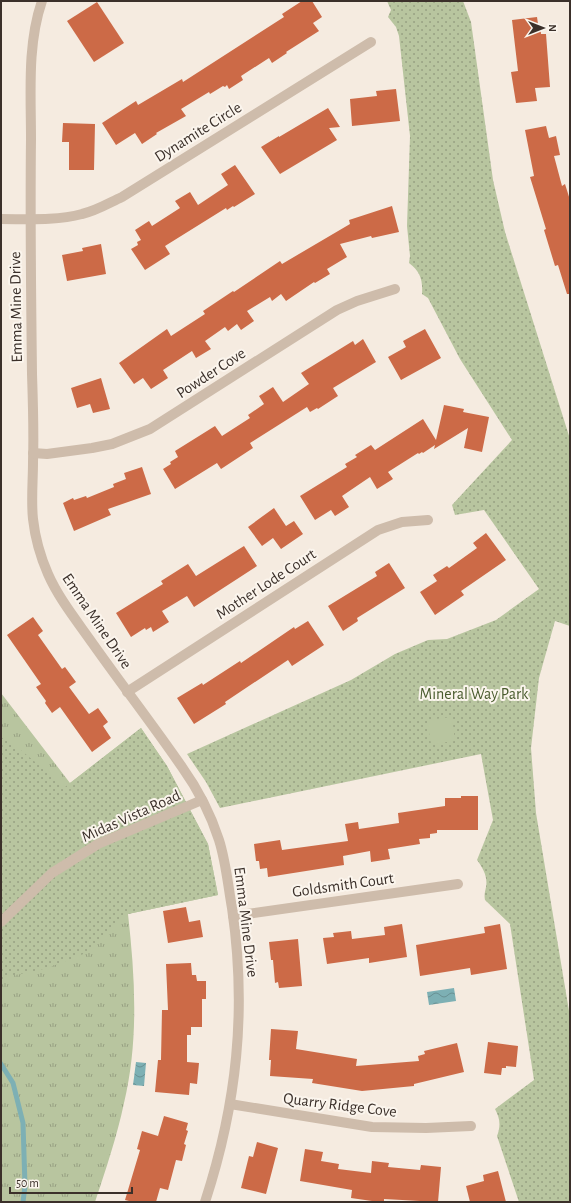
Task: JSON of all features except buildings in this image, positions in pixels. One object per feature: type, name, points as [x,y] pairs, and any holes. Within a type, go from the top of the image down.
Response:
[{"type":"street","name":"Emma Mine Drive","points":[[42,1],[37,16],[32,48],[30,219],[34,453],[33,518],[39,546],[48,574],[67,607],[127,692],[185,770],[202,800],[220,842],[238,955],[240,1002],[239,1032],[236,1068],[230,1104],[221,1146],[204,1202]]},
{"type":"street","name":"Dynamite Circle","points":[[1,219],[61,218],[83,214],[104,206],[122,197],[371,42]]},
{"type":"street","name":"Powder Cove","points":[[34,453],[47,454],[112,444],[150,429],[337,310],[356,301],[395,289]]},
{"type":"street","name":"Mother Lode Court","points":[[127,692],[378,530],[402,522],[428,520]]},
{"type":"street","name":"Midas Vista Road","points":[[1,922],[52,873],[98,844],[202,800]]},
{"type":"street","name":"Goldsmith Court","points":[[233,916],[458,884]]},
{"type":"street","name":"Quarry Ridge Cove","points":[[230,1104],[372,1127],[426,1128],[472,1126]]},
{"type":"green space","name":"Mineral Way Park","points":[[387,1],[463,1],[471,22],[493,180],[505,232],[570,439],[570,626],[555,621],[539,678],[531,748],[536,813],[570,1017],[570,1202],[519,1202],[497,1136],[499,1122],[495,1109],[534,1080],[510,924],[485,900],[486,876],[477,860],[493,820],[481,754],[220,808],[206,782],[187,754],[351,680],[395,654],[428,640],[447,639],[496,620],[539,589],[484,510],[455,515],[452,505],[512,440],[460,359],[428,298],[422,294],[420,276],[416,269],[409,263],[410,256],[407,226],[410,136],[399,36],[396,27],[388,17],[391,10]]},
{"type":"green space","points":[[1,693],[70,783],[141,728],[167,766],[208,844],[218,895],[128,914],[134,985],[134,1032],[132,1056],[129,1079],[121,1115],[95,1202],[1,1202]]},
{"type":"green space","points":[[452,717],[455,741],[431,744],[427,720]]},
{"type":"green space","points":[[141,728],[167,766],[208,844],[218,895],[128,914],[117,921],[91,951],[48,968],[6,977],[1,980],[1,737],[22,751],[65,787]]},
{"type":"water","points":[[454,988],[456,1001],[429,1005],[427,992]]},
{"type":"water","points":[[136,1062],[146,1063],[144,1086],[133,1085]]},
{"type":"waterway","points":[[1,1064],[13,1083],[23,1123],[25,1186],[23,1202]]}]
